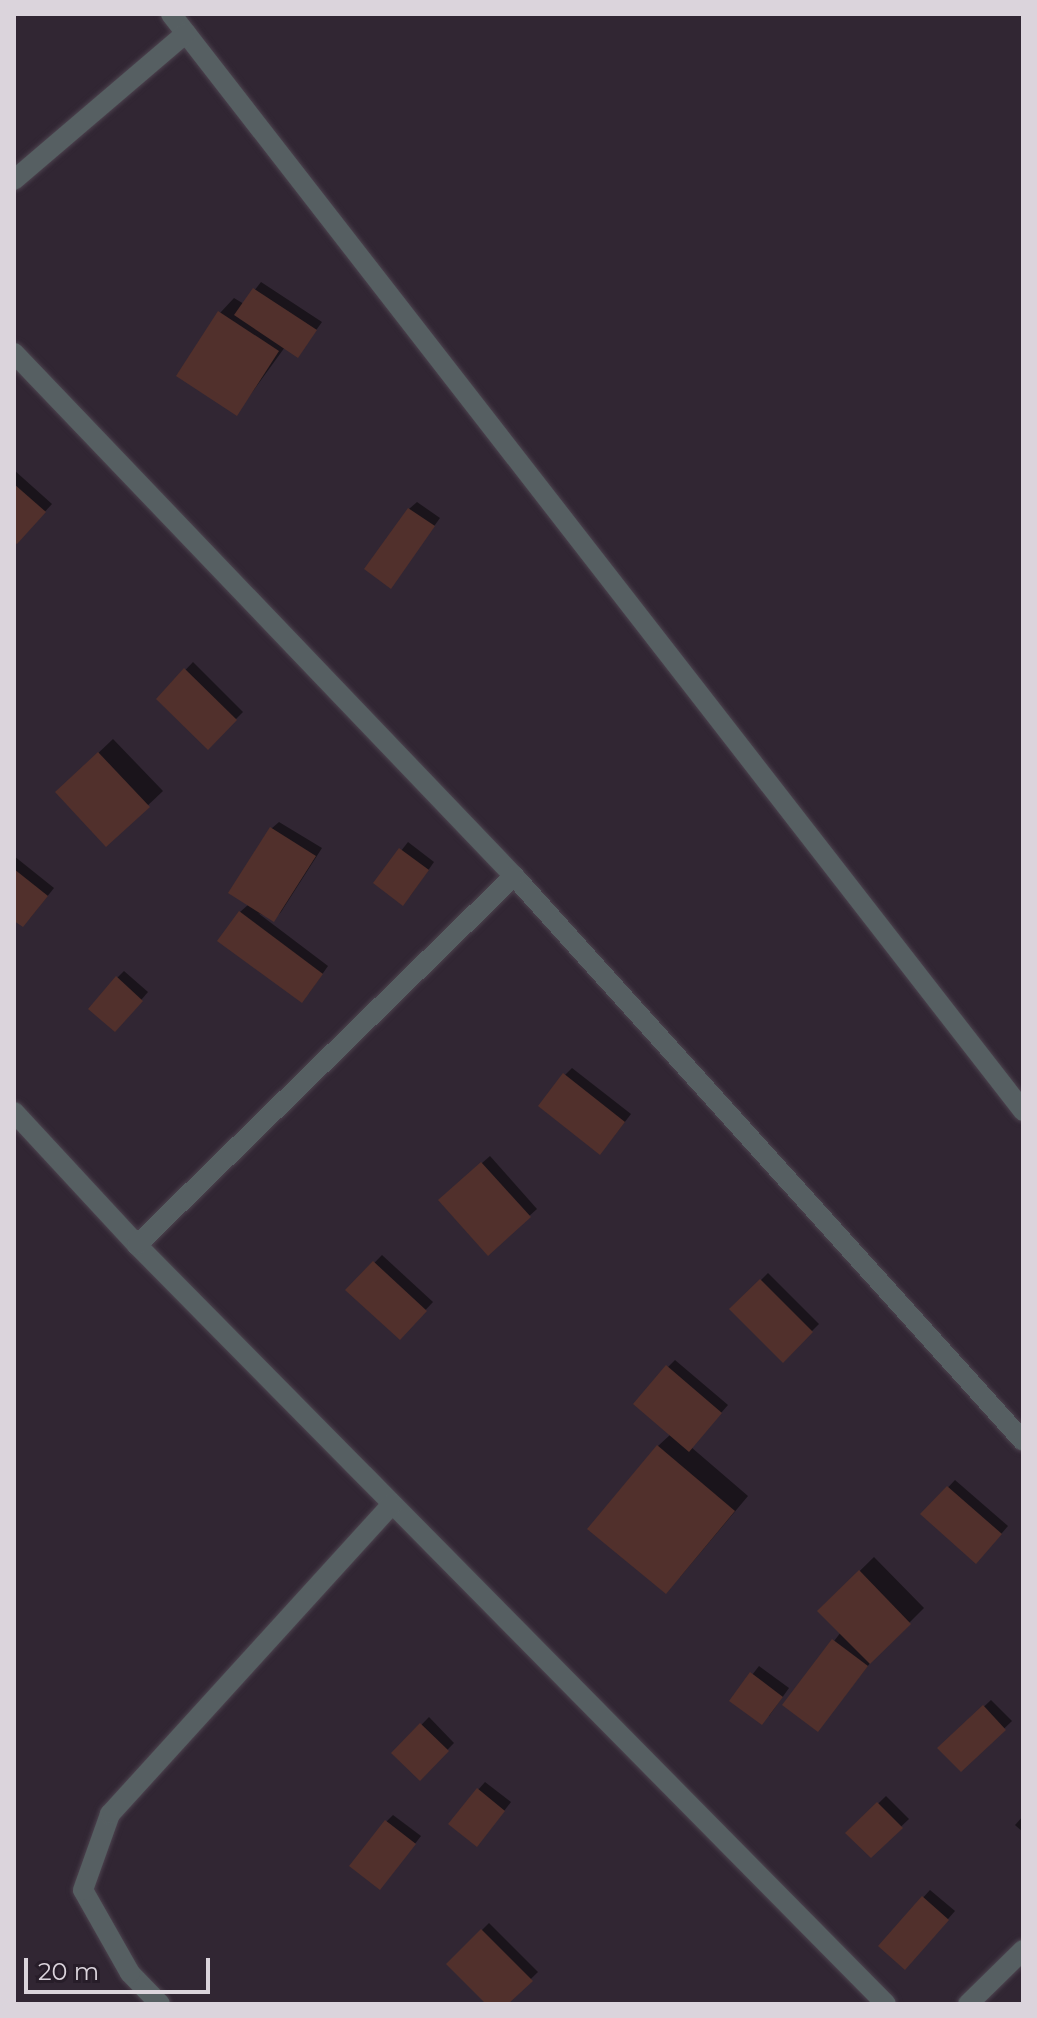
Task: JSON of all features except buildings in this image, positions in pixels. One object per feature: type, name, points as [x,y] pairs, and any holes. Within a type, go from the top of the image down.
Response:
[{"type":"street","points":[[171,14],[1023,1111]]},
{"type":"street","points":[[14,180],[186,33]]},
{"type":"street","points":[[14,353],[514,876],[1023,1441]]},
{"type":"street","points":[[137,1245],[514,876]]},
{"type":"street","points":[[14,1112],[137,1245],[886,2004]]},
{"type":"street","points":[[160,2004],[130,1973],[83,1890],[110,1814],[392,1504]]},
{"type":"street","points":[[968,2004],[1023,1950]]}]
